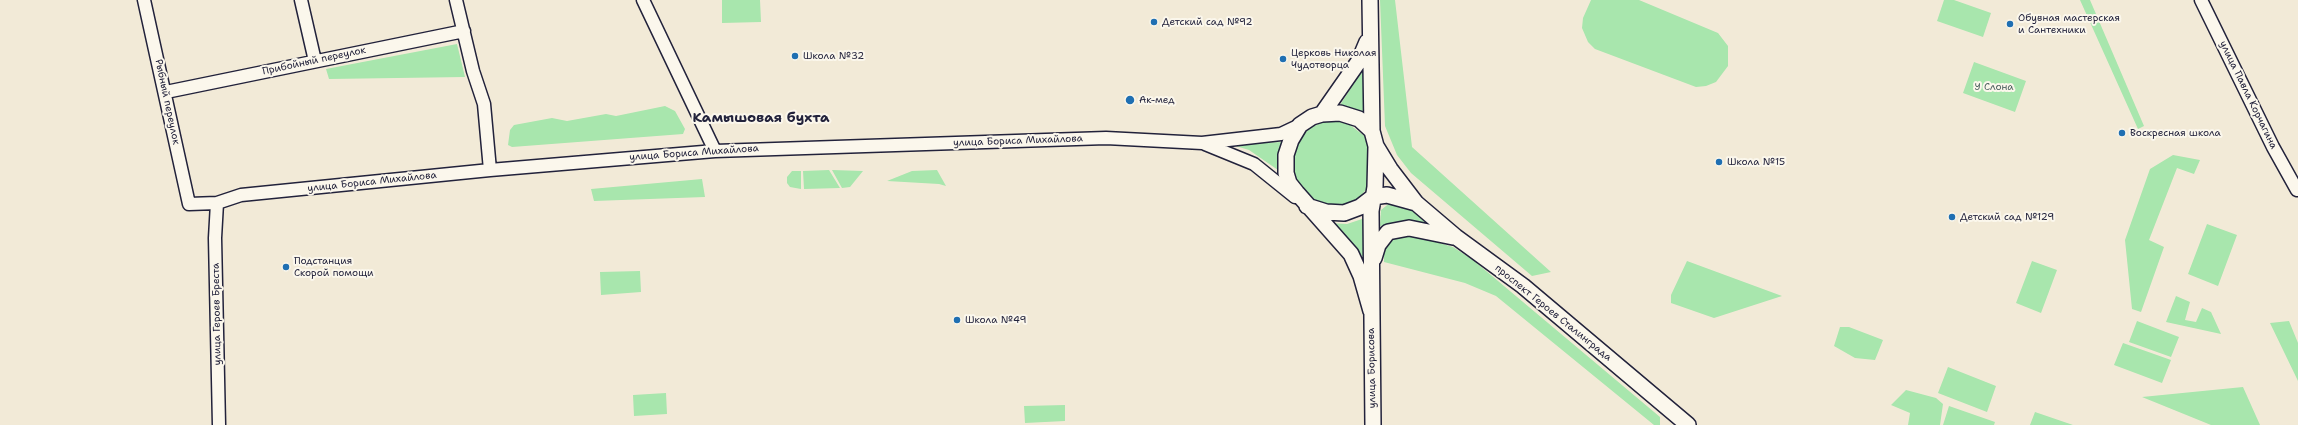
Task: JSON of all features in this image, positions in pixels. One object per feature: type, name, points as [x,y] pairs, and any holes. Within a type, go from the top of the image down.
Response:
[{"type":"main road","name":"проспект Героев Сталинграда","points":[[1370,0],[1372,131],[1376,146],[1390,169],[1416,203],[1456,237],[1523,286],[1688,425]]},
{"type":"main road","name":"проспект Героев Сталинграда","points":[[1322,114],[1360,60],[1370,35]]},
{"type":"main road","points":[[1372,131],[1359,119],[1340,113],[1322,114],[1300,125],[1291,140],[1286,155],[1286,173],[1289,183],[1307,206],[1326,212],[1344,213],[1360,207],[1373,197],[1376,146]]},
{"type":"main road","name":"проспект Героев Сталинграда","points":[[1373,197],[1387,195],[1416,203]]},
{"type":"main road","name":"улица Борисова","points":[[1373,197],[1371,311],[1373,425]]},
{"type":"main road","name":"улица Борисова","points":[[1307,206],[1351,254],[1361,276],[1371,311]]},
{"type":"main road","points":[[1372,264],[1378,245],[1388,232],[1409,228],[1456,237]]},
{"type":"street","name":"Рыбный переулок","points":[[144,0],[166,92],[190,204]]},
{"type":"street","points":[[302,0],[315,61]]},
{"type":"street","points":[[456,0],[484,104],[490,170]]},
{"type":"street","points":[[643,0],[715,151]]},
{"type":"street","name":"улица Павла Корчагина","points":[[2201,0],[2273,147],[2297,190]]},
{"type":"street","name":"Прибойный переулок","points":[[166,92],[464,31]]},
{"type":"street","name":"улица Бориса Михайлова","points":[[190,204],[217,203],[241,195],[490,170],[715,151],[1106,138],[1202,143],[1281,134],[1300,125]]},
{"type":"street","name":"улица Бориса Михайлова","points":[[1202,143],[1254,164],[1307,206]]},
{"type":"street","name":"улица Героев Бреста","points":[[217,203],[215,238],[220,425]]},
{"type":"green space","points":[[722,0],[760,0],[761,22],[722,23]]},
{"type":"green space","points":[[1380,0],[1395,0],[1412,147],[1551,272],[1532,276],[1411,173],[1397,155],[1385,126]]},
{"type":"green space","points":[[1591,0],[1639,0],[1718,33],[1728,46],[1728,66],[1716,82],[1706,86],[1696,87],[1595,49],[1588,42],[1582,28],[1583,18]]},
{"type":"green space","points":[[1944,0],[1954,0],[1991,13],[1983,37],[1937,21]]},
{"type":"green space","points":[[2080,0],[2090,0],[2144,126],[2138,129]]},
{"type":"green space","points":[[457,44],[465,77],[329,79],[326,69]]},
{"type":"green space","name":"У Слона","points":[[1974,62],[2026,81],[2015,112],[1963,93]]},
{"type":"green space","points":[[1364,68],[1364,115],[1338,108]]},
{"type":"green space","points":[[665,106],[675,111],[685,129],[683,134],[512,147],[508,145],[510,130],[514,125],[552,118],[567,121],[606,114],[616,116]]},
{"type":"green space","points":[[1337,121],[1350,125],[1370,140],[1369,186],[1353,205],[1326,207],[1311,200],[1301,189],[1294,177],[1292,164],[1294,150],[1300,138],[1310,128],[1323,122]]},
{"type":"green space","points":[[1283,142],[1279,156],[1278,170],[1249,150],[1229,144]]},
{"type":"green space","points":[[2173,155],[2200,160],[2194,174],[2177,168],[2149,240],[2164,247],[2141,312],[2132,309],[2125,240],[2150,169]]},
{"type":"green space","points":[[829,170],[840,188],[804,189],[803,171]]},
{"type":"green space","points":[[832,170],[863,171],[850,187],[842,188]]},
{"type":"green space","points":[[937,170],[946,186],[939,184],[887,181],[912,171]]},
{"type":"green space","points":[[792,171],[801,171],[801,189],[790,187],[787,183],[787,177]]},
{"type":"green space","points":[[702,179],[705,197],[594,201],[591,189]]},
{"type":"green space","points":[[1391,202],[1411,209],[1434,226],[1410,221],[1380,226],[1381,210]]},
{"type":"green space","points":[[1365,218],[1366,260],[1329,223],[1347,224]]},
{"type":"green space","points":[[2207,224],[2237,235],[2218,286],[2188,274]]},
{"type":"green space","points":[[1413,235],[1453,247],[1473,260],[1660,417],[1660,425],[1654,425],[1496,296],[1465,283],[1384,262],[1384,248],[1395,238]]},
{"type":"green space","points":[[1687,261],[1782,296],[1714,318],[1671,303],[1671,295]]},
{"type":"green space","points":[[2032,261],[2057,270],[2041,313],[2016,303]]},
{"type":"green space","points":[[640,271],[641,292],[601,295],[600,272]]},
{"type":"green space","points":[[2176,296],[2190,302],[2185,320],[2196,322],[2202,308],[2211,312],[2221,334],[2166,322]]},
{"type":"green space","points":[[2137,321],[2179,337],[2171,357],[2129,342]]},
{"type":"green space","points":[[2289,321],[2298,343],[2298,381],[2270,323]]},
{"type":"green space","points":[[1840,327],[1849,327],[1883,340],[1875,360],[1855,358],[1834,346]]},
{"type":"green space","points":[[2123,343],[2171,360],[2162,383],[2114,365]]},
{"type":"green space","points":[[1948,367],[1996,386],[1987,412],[1938,393]]},
{"type":"green space","points":[[2243,387],[2260,425],[2211,425],[2142,397]]},
{"type":"green space","points":[[1906,390],[1936,398],[1943,404],[1940,425],[1908,425],[1910,413],[1891,405]]},
{"type":"green space","points":[[666,393],[667,414],[634,416],[633,395]]},
{"type":"green space","points":[[1065,405],[1065,421],[1025,423],[1024,406]]},
{"type":"green space","points":[[1949,406],[1995,422],[1994,425],[1943,425]]},
{"type":"green space","points":[[2035,412],[2073,425],[2030,425]]},
{"type":"place","name":"Детский сад №92","points":[[1154,22]]},
{"type":"place","name":"Обувная мастерская и Сантехники","points":[[2010,24]]},
{"type":"place","name":"Школа №32","points":[[795,56]]},
{"type":"place","name":"Церковь Николая Чудотворца","points":[[1283,59]]},
{"type":"place","name":"Ак-мед","points":[[1130,100]]},
{"type":"place","name":"Воскресная школа","points":[[2122,133]]},
{"type":"place","name":"Школа №15","points":[[1719,162]]},
{"type":"place","name":"Детский сад №129","points":[[1952,217]]},
{"type":"place","name":"Подстанция Скорой помощи","points":[[286,267]]},
{"type":"place","name":"Школа №49","points":[[957,320]]},
{"type":"district","name":"Камышовая бухта","points":[[761,118]]}]
